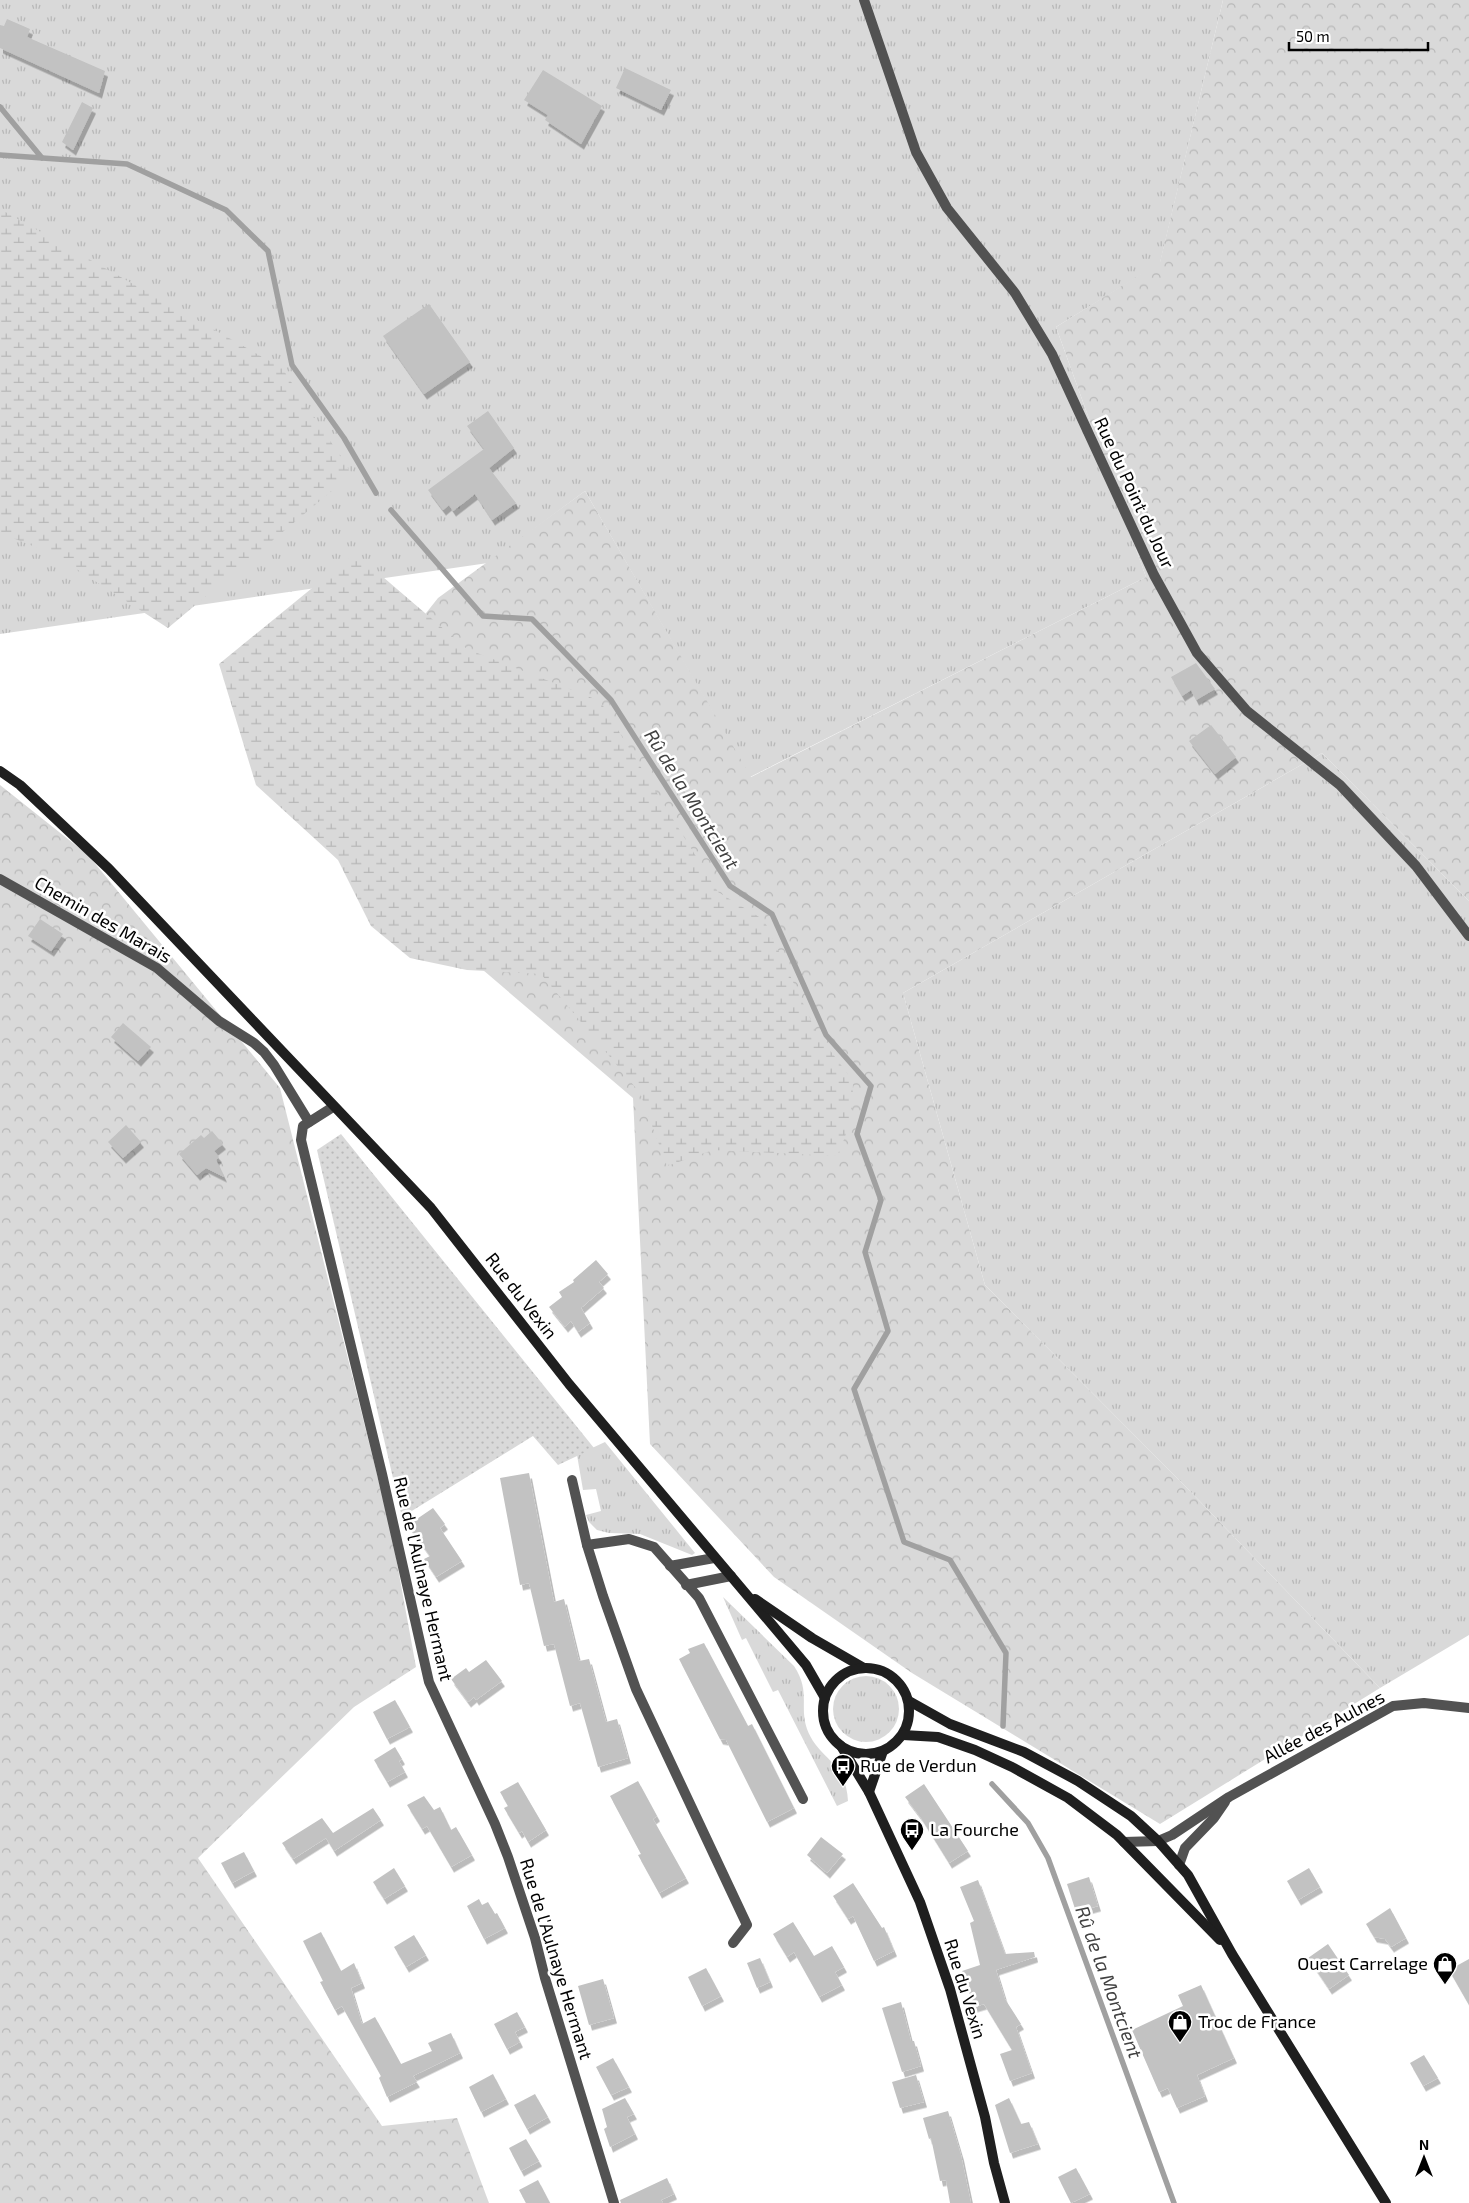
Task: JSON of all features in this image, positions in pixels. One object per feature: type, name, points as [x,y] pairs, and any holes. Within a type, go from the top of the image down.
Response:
[{"type":"main road","name":"Rue du Vexin","points":[[0,772],[20,785],[109,869],[430,1208],[569,1384],[714,1558],[744,1591]]},
{"type":"main road","points":[[744,1591],[812,1638],[864,1668]]},
{"type":"main road","points":[[744,1591],[806,1665],[825,1698]]},
{"type":"main road","points":[[864,1668],[876,1669],[887,1673],[897,1680],[909,1701],[908,1724],[903,1735],[883,1751],[869,1754],[854,1752],[841,1746],[827,1730],[823,1714],[825,1698],[830,1686],[851,1670],[864,1668]]},
{"type":"main road","points":[[909,1701],[950,1724],[1024,1752],[1078,1781],[1131,1816],[1158,1841],[1188,1876],[1232,1954],[1386,2203]]},
{"type":"main road","points":[[903,1735],[938,1737],[992,1756],[1068,1798],[1124,1842],[1232,1954]]},
{"type":"main road","name":"Rue du Vexin","points":[[841,1746],[869,1792],[916,1893],[935,1945],[985,2116],[994,2163],[1005,2203]]},
{"type":"main road","points":[[869,1792],[883,1751]]},
{"type":"street","name":"Rue du Point du Jour","points":[[864,0],[916,152],[947,208],[1015,293],[1052,354],[1154,575],[1197,653],[1247,711],[1340,785],[1416,866],[1469,936]]},
{"type":"street","name":"Chemin des Marais","points":[[0,879],[158,968],[219,1021],[264,1052],[309,1122]]},
{"type":"street","points":[[245,1038],[262,1030]]},
{"type":"street","points":[[309,1122],[333,1107]]},
{"type":"street","name":"Rue de l'Aulnaye Hermant","points":[[309,1122],[303,1126],[301,1140],[429,1682],[508,1857],[535,1938],[545,1978],[614,2203]]},
{"type":"street","points":[[572,1480],[587,1546],[636,1689],[747,1925],[733,1943]]},
{"type":"street","points":[[587,1546],[629,1539],[654,1547],[699,1598],[803,1799]]},
{"type":"street","points":[[670,1566],[714,1558]]},
{"type":"street","points":[[686,1584],[731,1576]]},
{"type":"street","name":"Allée des Aulnes","points":[[1124,1842],[1158,1841],[1172,1834],[1229,1797],[1393,1706],[1424,1703],[1469,1708]]},
{"type":"street","name":"Allée des Aulnes","points":[[1179,1865],[1185,1848],[1214,1818],[1229,1797]]},
{"type":"green space","points":[[0,0],[1223,0],[1160,263],[1056,327],[1146,577],[750,777],[585,491],[488,563],[0,634]]},
{"type":"green space","points":[[1223,0],[1469,0],[1469,901],[1322,753],[903,993],[985,1285],[1184,1485],[1380,1688],[1160,1824],[912,1673],[774,1577],[650,1444],[633,1098],[280,797],[438,598],[585,491],[751,777],[1146,577],[1056,327],[1160,262]]},
{"type":"green space","points":[[0,209],[282,368],[352,474],[168,628],[53,554],[0,533]]},
{"type":"green space","points":[[355,553],[467,649],[600,701],[718,892],[764,920],[817,1033],[853,1081],[852,1117],[838,1156],[713,1150],[667,1166],[640,1093],[541,974],[467,970],[410,958],[371,926],[338,860],[256,785],[219,664]]},
{"type":"green space","points":[[1322,753],[1469,901],[1469,1635],[1380,1688],[1184,1485],[985,1285],[903,993]]},
{"type":"green space","points":[[0,785],[88,855],[280,1088],[391,1530],[416,1667],[354,1707],[198,1858],[382,2126],[457,2118],[489,2203],[0,2203]]},
{"type":"green space","points":[[341,1134],[594,1448],[558,1465],[533,1436],[402,1517],[317,1150]]},
{"type":"green space","points":[[605,1442],[695,1553],[692,1555],[640,1534],[609,1533],[597,1530],[589,1522],[586,1515],[601,1511],[596,1489],[583,1490],[577,1455]]},
{"type":"green space","points":[[723,1597],[794,1666],[802,1683],[807,1729],[812,1739],[842,1777],[848,1801],[837,1806],[778,1690],[773,1692],[746,1638],[742,1640]]},
{"type":"green space","points":[[866,1676],[879,1679],[889,1686],[896,1696],[899,1709],[896,1722],[889,1732],[879,1739],[866,1742],[853,1739],[843,1732],[836,1722],[833,1709],[836,1696],[843,1686],[853,1679]]},
{"type":"building","points":[[7,19],[30,29],[27,37],[105,71],[99,93],[0,48],[0,25],[4,26]]},
{"type":"building","points":[[625,68],[671,90],[661,110],[616,88]]},
{"type":"building","points":[[543,70],[602,106],[581,144],[545,120],[548,115],[524,100]]},
{"type":"building","points":[[82,102],[93,108],[73,150],[62,142]]},
{"type":"building","points":[[429,304],[470,362],[424,394],[383,336]]},
{"type":"building","points":[[488,411],[514,448],[489,468],[516,503],[492,520],[475,494],[453,511],[449,505],[443,510],[428,490],[484,449],[467,426]]},
{"type":"building","points":[[1196,663],[1215,689],[1196,700],[1191,690],[1182,696],[1171,677]]},
{"type":"building","points":[[1211,725],[1236,757],[1215,774],[1189,741]]},
{"type":"building","points":[[40,919],[63,934],[51,951],[28,936]]},
{"type":"building","points":[[123,1023],[151,1047],[138,1061],[111,1037]]},
{"type":"building","points":[[126,1125],[141,1142],[123,1158],[108,1142]]},
{"type":"building","points":[[212,1131],[223,1144],[214,1151],[219,1157],[216,1160],[224,1177],[206,1168],[197,1175],[179,1154],[201,1135],[204,1138]]},
{"type":"building","points":[[596,1260],[608,1274],[599,1282],[604,1288],[581,1308],[590,1323],[578,1332],[571,1321],[565,1327],[549,1307],[562,1297],[559,1292],[574,1282],[573,1280]]},
{"type":"building","points":[[529,1473],[554,1602],[564,1599],[579,1661],[589,1659],[606,1722],[617,1719],[628,1758],[598,1767],[580,1703],[570,1706],[554,1644],[544,1646],[529,1583],[520,1585],[500,1478]]},
{"type":"building","points":[[433,1508],[445,1524],[440,1528],[462,1561],[436,1577],[424,1559],[430,1556],[408,1525]]},
{"type":"building","points":[[704,1643],[748,1726],[752,1724],[794,1808],[767,1822],[726,1740],[720,1739],[679,1659],[690,1653],[688,1649]]},
{"type":"building","points":[[486,1660],[502,1681],[476,1700],[474,1697],[468,1702],[451,1679],[466,1668],[469,1672]]},
{"type":"building","points":[[395,1700],[410,1727],[387,1739],[373,1712]]},
{"type":"building","points":[[395,1747],[402,1759],[399,1761],[405,1772],[387,1782],[374,1760]]},
{"type":"building","points":[[638,1781],[657,1816],[653,1819],[686,1878],[659,1893],[638,1855],[641,1854],[610,1796]]},
{"type":"building","points":[[518,1782],[546,1830],[528,1842],[522,1831],[519,1833],[504,1808],[508,1806],[500,1792]]},
{"type":"building","points":[[924,1784],[968,1851],[949,1863],[921,1818],[905,1797]]},
{"type":"building","points":[[424,1796],[434,1810],[440,1807],[451,1830],[456,1827],[472,1855],[451,1867],[427,1826],[422,1829],[407,1805]]},
{"type":"building","points":[[373,1808],[381,1820],[334,1851],[326,1838],[293,1859],[282,1843],[322,1818],[333,1833]]},
{"type":"building","points":[[821,1837],[843,1854],[827,1873],[807,1855]]},
{"type":"building","points":[[244,1852],[254,1871],[232,1883],[221,1863]]},
{"type":"building","points":[[394,1868],[405,1886],[384,1899],[373,1882]]},
{"type":"building","points":[[1309,1868],[1320,1887],[1298,1900],[1287,1881]]},
{"type":"building","points":[[1089,1877],[1098,1906],[1076,1912],[1067,1884]]},
{"type":"building","points":[[978,1880],[1005,1954],[1034,1952],[1035,1957],[996,1970],[1005,1999],[1021,2024],[1016,2027],[1032,2073],[1010,2081],[1000,2054],[1012,2050],[984,2004],[974,2007],[962,1971],[980,1965],[970,1923],[974,1921],[960,1887]]},
{"type":"building","points":[[853,1883],[882,1928],[884,1927],[894,1951],[874,1961],[853,1916],[848,1919],[833,1896]]},
{"type":"building","points":[[479,1899],[482,1905],[488,1902],[495,1914],[497,1913],[505,1928],[484,1939],[467,1906]]},
{"type":"building","points":[[1390,1908],[1406,1938],[1391,1947],[1385,1939],[1374,1937],[1366,1924]]},
{"type":"building","points":[[793,1922],[814,1956],[832,1946],[844,1967],[835,1972],[842,1985],[819,1997],[794,1952],[787,1957],[773,1934]]},
{"type":"building","points":[[321,1932],[341,1971],[354,1963],[362,1983],[351,1988],[362,2024],[375,2017],[401,2064],[432,2051],[428,2043],[451,2033],[460,2053],[413,2076],[417,2082],[387,2097],[379,2078],[381,2076],[342,2006],[335,2010],[320,1982],[323,1981],[303,1941]]},
{"type":"building","points":[[414,1935],[426,1955],[406,1967],[394,1947]]},
{"type":"building","points":[[1328,1944],[1349,1975],[1329,1989],[1308,1958]]},
{"type":"building","points":[[760,1958],[770,1982],[757,1988],[747,1963]]},
{"type":"building","points":[[1469,1959],[1469,2005],[1449,1970]]},
{"type":"building","points":[[706,1968],[721,1996],[702,2006],[688,1977]]},
{"type":"building","points":[[603,1979],[614,2018],[589,2025],[578,1986]]},
{"type":"building","points":[[1201,1985],[1234,2058],[1197,2075],[1205,2096],[1177,2108],[1168,2088],[1159,2092],[1132,2030],[1183,2006],[1178,1995]]},
{"type":"building","points":[[901,2002],[911,2041],[914,2041],[921,2066],[902,2072],[882,2008]]},
{"type":"building","points":[[517,2012],[525,2027],[515,2032],[520,2042],[507,2049],[494,2024]]},
{"type":"building","points":[[1424,2055],[1438,2078],[1423,2086],[1410,2063]]},
{"type":"building","points":[[613,2058],[629,2087],[611,2095],[596,2067]]},
{"type":"building","points":[[493,2074],[506,2099],[481,2112],[469,2087]]},
{"type":"building","points":[[916,2075],[924,2102],[900,2108],[892,2082]]},
{"type":"building","points":[[535,2094],[548,2117],[527,2129],[514,2105]]},
{"type":"building","points":[[625,2098],[634,2114],[627,2117],[635,2134],[610,2147],[604,2129],[607,2127],[602,2109]]},
{"type":"building","points":[[1009,2098],[1021,2124],[1029,2122],[1038,2144],[1010,2153],[995,2105]]},
{"type":"building","points":[[948,2111],[961,2155],[971,2203],[950,2203],[946,2180],[940,2181],[931,2138],[929,2139],[923,2118]]},
{"type":"building","points":[[526,2139],[539,2161],[521,2171],[509,2148]]},
{"type":"building","points":[[1076,2168],[1090,2194],[1071,2203],[1058,2177]]},
{"type":"building","points":[[667,2178],[674,2194],[661,2200],[663,2203],[621,2203],[620,2200]]},
{"type":"building","points":[[538,2180],[550,2203],[526,2203],[519,2190]]},
{"type":"waterway","points":[[0,107],[42,158]]},
{"type":"waterway","name":"Rû de la Montcient","points":[[0,155],[127,164],[226,210],[268,251],[292,365],[344,438],[376,493]]},
{"type":"waterway","name":"Rû de la Montcient","points":[[391,510],[483,616],[532,619],[611,700],[730,886],[772,914],[826,1035],[871,1086],[857,1134],[881,1200],[865,1252],[888,1331],[854,1389],[904,1542],[950,1560],[1006,1653],[1003,1726]]},
{"type":"waterway","name":"Rû de la Montcient","points":[[992,1784],[1028,1823],[1048,1858],[1174,2203]]},
{"type":"place","name":"Rue de Verdun","points":[[843,1787]]},
{"type":"place","name":"La Fourche","points":[[912,1851]]},
{"type":"place","name":"Ouest Carrelage","points":[[1445,1985]]},
{"type":"place","name":"Troc de France","points":[[1180,2043]]}]
